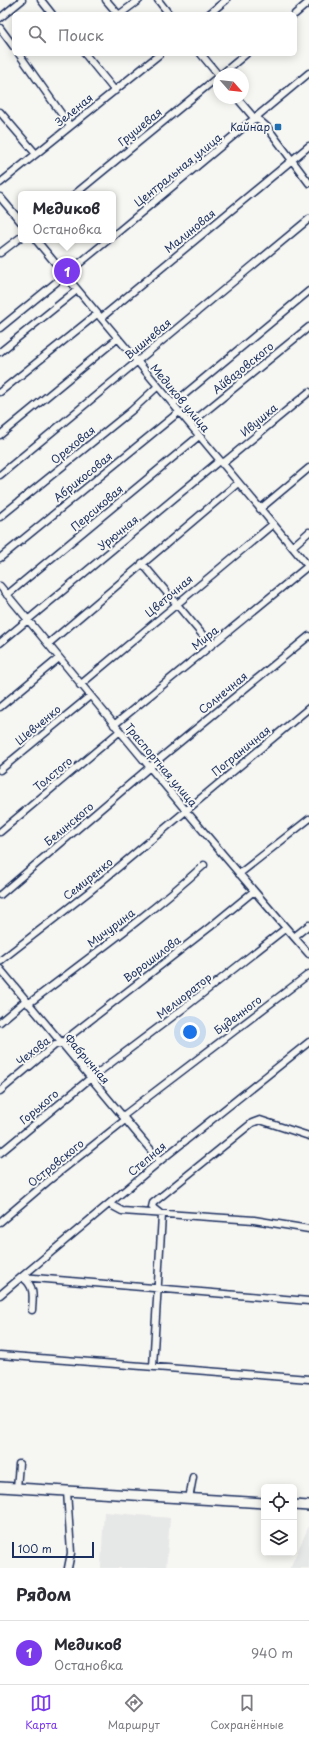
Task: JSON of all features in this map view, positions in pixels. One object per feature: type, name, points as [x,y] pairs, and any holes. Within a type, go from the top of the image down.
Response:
[{"type":"street","points":[[0,18],[22,0]]},
{"type":"street","points":[[40,0],[50,12]]},
{"type":"street","points":[[106,0],[117,12]]},
{"type":"street","points":[[122,12],[139,0]]},
{"type":"street","points":[[158,0],[167,12]]},
{"type":"street","points":[[211,12],[226,0]]},
{"type":"street","points":[[297,12],[309,2]]},
{"type":"street","points":[[0,28],[12,45]]},
{"type":"street","points":[[20,56],[70,126]]},
{"type":"street","points":[[87,56],[115,91]]},
{"type":"street","name":"Зеленая","points":[[0,182],[158,56]]},
{"type":"street","points":[[203,56],[213,69]]},
{"type":"street","points":[[229,68],[244,56]]},
{"type":"street","name":"Центральная улица","points":[[116,234],[309,73]]},
{"type":"street","name":"Грушевая","points":[[79,191],[213,81]]},
{"type":"street","points":[[242,104],[255,119],[268,127],[309,183]]},
{"type":"street","points":[[0,112],[36,154]]},
{"type":"street","points":[[292,160],[309,146]]},
{"type":"street","name":"Малиновая","points":[[0,392],[99,316],[292,160]]},
{"type":"street","points":[[0,197],[18,218]]},
{"type":"street","name":"Вишневая","points":[[0,475],[309,218]]},
{"type":"street","points":[[0,253],[18,239]]},
{"type":"street","name":"Медиков улица","points":[[38,243],[118,338],[136,362],[190,424],[309,567]]},
{"type":"street","points":[[0,328],[104,243]]},
{"type":"street","points":[[0,352],[77,290]]},
{"type":"street","points":[[172,404],[309,291]]},
{"type":"street","name":"Айвазовского","points":[[190,424],[309,327]]},
{"type":"street","points":[[0,435],[118,338]]},
{"type":"street","name":"Ореховая","points":[[0,517],[131,411],[157,387]]},
{"type":"street","name":"Ивушка","points":[[221,462],[309,392]]},
{"type":"street","name":"Абрикосовая","points":[[0,558],[179,412]]},
{"type":"street","name":"Персиковая","points":[[7,594],[199,436]]},
{"type":"street","name":"Урючная","points":[[0,643],[221,462]]},
{"type":"street","points":[[260,509],[309,468]]},
{"type":"street","points":[[48,644],[238,483]]},
{"type":"street","name":"Цветочная","points":[[80,685],[273,524]]},
{"type":"street","points":[[292,547],[309,532]]},
{"type":"street","points":[[142,563],[212,645]]},
{"type":"street","name":"Мира","points":[[114,725],[309,567]]},
{"type":"street","name":"Траспортная улица","points":[[0,586],[80,685],[151,767],[239,874],[309,954]]},
{"type":"street","name":"Солнечная","points":[[151,767],[309,636]]},
{"type":"street","points":[[0,707],[59,658]]},
{"type":"street","name":"Шевченко","points":[[0,770],[90,696]]},
{"type":"street","name":"Пограничная","points":[[186,809],[309,708]]},
{"type":"street","name":"Толстого","points":[[0,832],[120,731]]},
{"type":"street","name":"Белинского","points":[[0,896],[151,767]]},
{"type":"street","name":"Семиренко","points":[[0,961],[90,891],[186,809]]},
{"type":"street","points":[[239,874],[309,819]]},
{"type":"street","name":"Мичурина","points":[[0,1022],[150,911],[204,865]]},
{"type":"street","name":"Ворошилова","points":[[61,1043],[254,891]]},
{"type":"street","points":[[294,937],[309,925]]},
{"type":"street","name":"Мелиоратор","points":[[92,1078],[190,1004],[286,928]]},
{"type":"street","name":"Фабричная","points":[[0,969],[160,1161]]},
{"type":"street","name":"Буденного","points":[[124,1118],[309,974]]},
{"type":"street","name":"Степная","points":[[0,1295],[160,1161],[309,1042]]},
{"type":"street","name":"Чехова","points":[[0,1091],[55,1045],[61,1043]]},
{"type":"street","name":"Горького","points":[[0,1153],[92,1078]]},
{"type":"street","name":"Островского","points":[[0,1222],[124,1118]]},
{"type":"street","points":[[162,1214],[152,1208],[153,1203],[252,1124],[260,1120],[309,1136]]},
{"type":"street","points":[[109,1204],[122,1211],[254,1220],[309,1229]]},
{"type":"street","points":[[153,1367],[162,1214]]},
{"type":"street","points":[[22,1278],[309,1301]]},
{"type":"street","points":[[22,1278],[31,1285],[33,1293],[32,1310]]},
{"type":"street","points":[[0,1356],[309,1379]]},
{"type":"street","points":[[17,1488],[19,1464]]},
{"type":"street","points":[[189,1499],[193,1477]]},
{"type":"street","points":[[0,1486],[261,1503]]},
{"type":"street","points":[[68,1491],[72,1553],[68,1568]]},
{"type":"street","points":[[297,1505],[309,1506]]},
{"type":"shaded area","points":[[104,1512],[170,1518],[166,1568],[101,1568]]},
{"type":"shaded area","points":[[309,1526],[309,1568],[290,1568],[295,1556],[297,1556],[297,1553]]},
{"type":"place","name":"Кайнар","points":[[278,127]]},
{"type":"place","name":"Медиков","points":[[67,271]]}]
